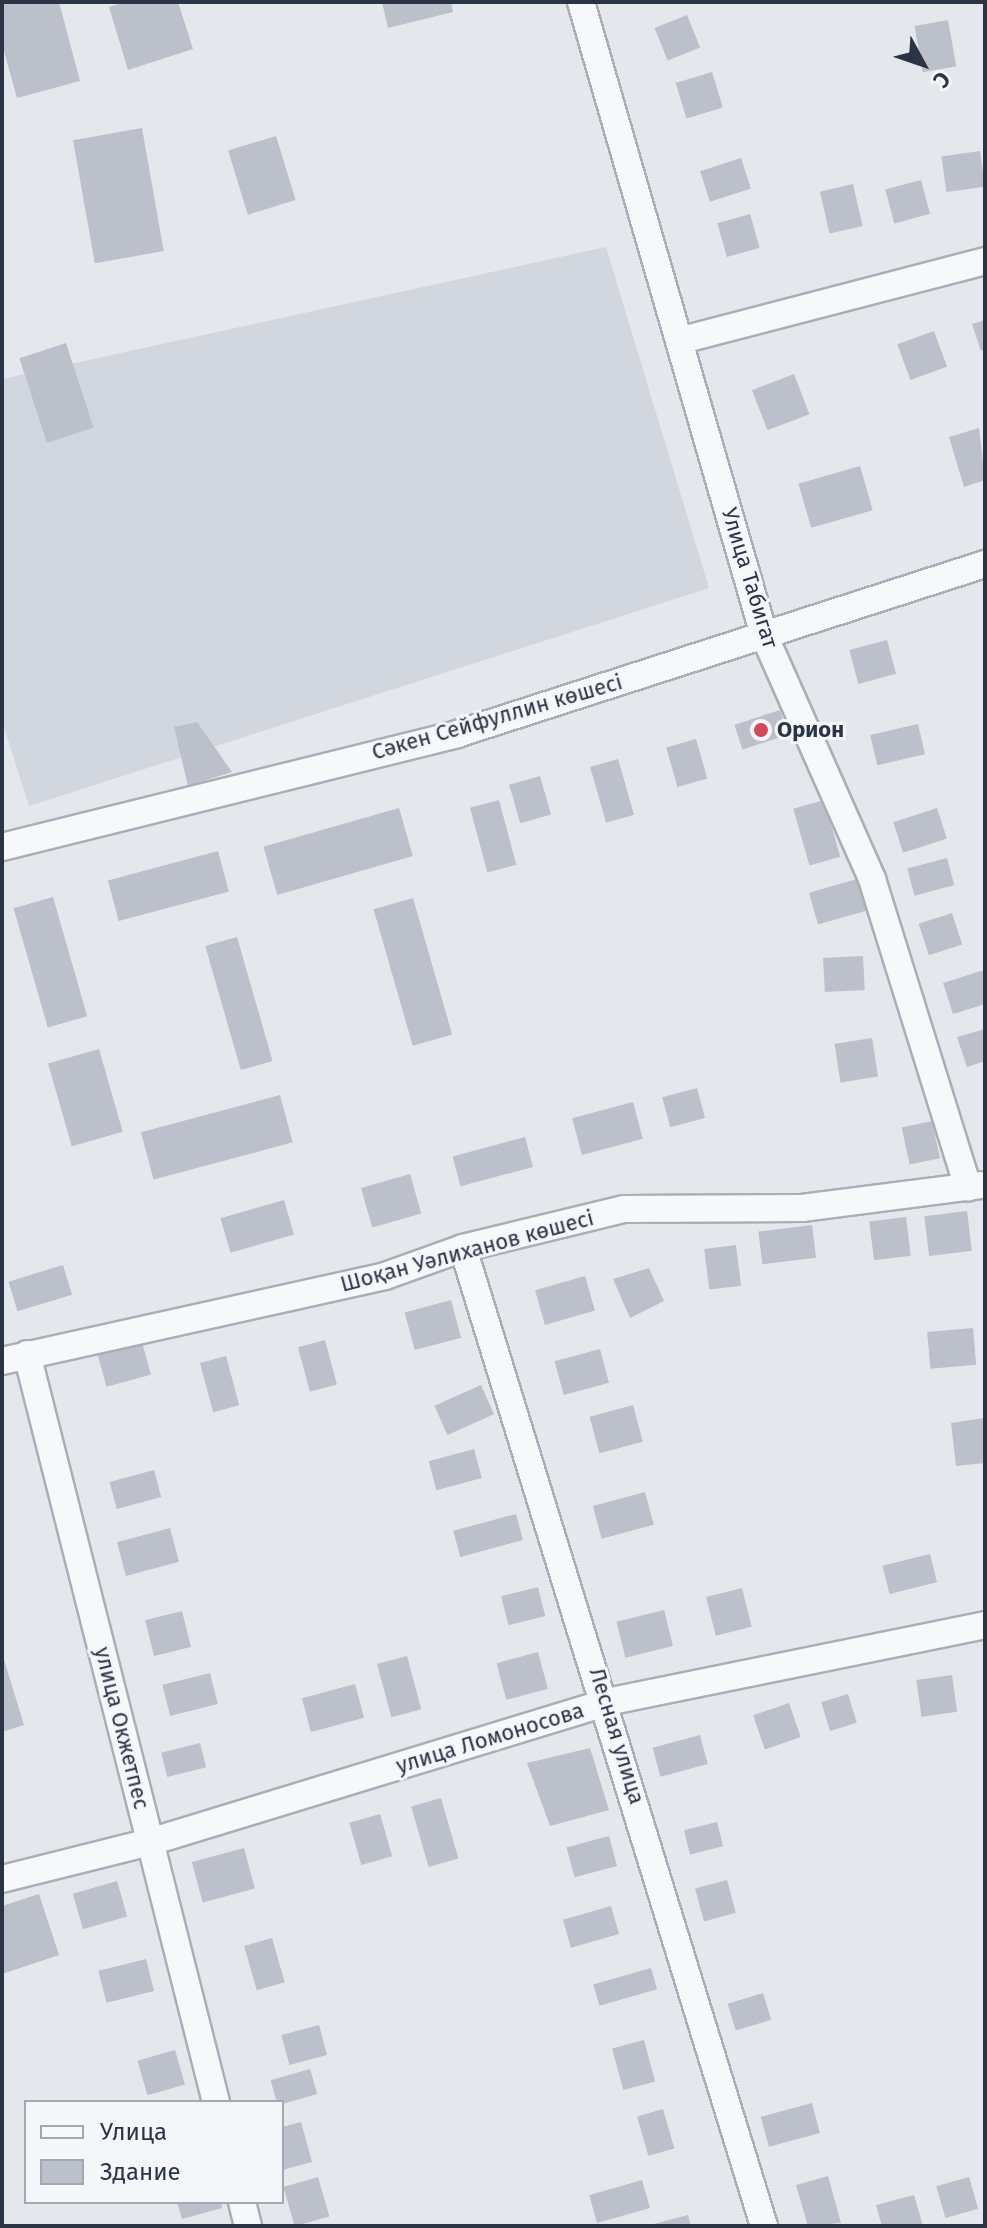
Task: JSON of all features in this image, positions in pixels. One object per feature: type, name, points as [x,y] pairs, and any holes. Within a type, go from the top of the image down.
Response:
[{"type":"street","name":"Улица Табигат","points":[[581,2],[682,340],[764,635],[872,879],[976,1186]]},
{"type":"street","points":[[682,340],[985,261]]},
{"type":"street","name":"Сәкен Сейфуллин көшесі","points":[[2,847],[457,734],[985,564]]},
{"type":"street","name":"Шоқан Уәлиханов көшесі","points":[[14,1357],[385,1276],[463,1248],[624,1209],[802,1208],[976,1186]]},
{"type":"street","name":"Лесная улица","points":[[463,1248],[607,1702],[764,2226]]},
{"type":"street","name":"улица Окжетпес","points":[[14,1357],[150,1842],[215,2100]]},
{"type":"street","name":"улица Ломоносова","points":[[2,1879],[150,1842],[607,1702],[985,1625]]},
{"type":"street","points":[[242,2204],[248,2226]]},
{"type":"shaded area","points":[[606,247],[709,588],[29,806],[2,721],[2,379]]},
{"type":"building","points":[[2,2],[59,2],[80,81],[17,98],[2,44]]},
{"type":"building","points":[[126,2],[178,2],[193,49],[128,70],[109,7]]},
{"type":"building","points":[[382,2],[451,2],[453,12],[388,28]]},
{"type":"building","points":[[687,15],[700,47],[668,61],[655,28]]},
{"type":"building","points":[[948,20],[956,66],[923,72],[915,26]]},
{"type":"building","points":[[712,72],[723,107],[686,118],[676,83]]},
{"type":"building","points":[[142,128],[164,251],[95,263],[73,140]]},
{"type":"building","points":[[276,136],[296,200],[248,215],[228,151]]},
{"type":"building","points":[[980,151],[985,187],[946,192],[941,156]]},
{"type":"building","points":[[741,158],[751,188],[710,202],[700,171]]},
{"type":"building","points":[[921,180],[930,214],[894,223],[885,190]]},
{"type":"building","points":[[853,184],[863,226],[830,234],[820,192]]},
{"type":"building","points":[[750,214],[760,248],[727,257],[717,223]]},
{"type":"building","points":[[985,320],[985,349],[981,351],[972,324]]},
{"type":"building","points":[[934,331],[947,367],[910,380],[897,344]]},
{"type":"building","points":[[66,343],[94,428],[47,443],[19,358]]},
{"type":"building","points":[[794,374],[809,414],[767,430],[752,390]]},
{"type":"building","points":[[979,428],[985,480],[964,487],[949,437]]},
{"type":"building","points":[[860,466],[873,510],[811,528],[798,484]]},
{"type":"building","points":[[887,640],[896,674],[858,684],[849,650]]},
{"type":"building","name":"Орион","points":[[780,710],[788,735],[742,750],[734,725]]},
{"type":"building","points":[[197,722],[232,772],[188,786],[174,727]]},
{"type":"building","points":[[918,724],[925,754],[877,765],[870,735]]},
{"type":"building","points":[[696,739],[707,778],[678,787],[666,748]]},
{"type":"building","points":[[618,759],[634,815],[606,823],[590,767]]},
{"type":"building","points":[[540,776],[551,814],[520,823],[509,785]]},
{"type":"building","points":[[499,800],[516,865],[487,872],[470,808]]},
{"type":"building","points":[[824,800],[840,857],[810,866],[793,809]]},
{"type":"building","points":[[399,808],[413,856],[277,895],[263,847]]},
{"type":"building","points":[[937,808],[947,838],[903,853],[893,822]]},
{"type":"building","points":[[218,851],[229,892],[119,921],[108,881]]},
{"type":"building","points":[[947,858],[954,885],[915,896],[907,869]]},
{"type":"building","points":[[857,879],[866,911],[818,925],[809,893]]},
{"type":"building","points":[[53,897],[87,1016],[48,1027],[14,908]]},
{"type":"building","points":[[413,898],[452,1034],[413,1046],[374,909]]},
{"type":"building","points":[[952,913],[962,944],[929,955],[919,924]]},
{"type":"building","points":[[237,937],[273,1061],[241,1070],[205,946]]},
{"type":"building","points":[[863,956],[865,990],[825,992],[823,958]]},
{"type":"building","points":[[984,970],[985,1004],[953,1014],[943,983]]},
{"type":"building","points":[[985,1029],[985,1061],[967,1067],[957,1037]]},
{"type":"building","points":[[872,1038],[878,1077],[841,1082],[834,1044]]},
{"type":"building","points":[[99,1049],[123,1132],[72,1146],[48,1064]]},
{"type":"building","points":[[697,1088],[705,1118],[670,1127],[662,1097]]},
{"type":"building","points":[[280,1095],[293,1142],[154,1180],[141,1132]]},
{"type":"building","points":[[633,1102],[643,1139],[582,1155],[572,1118]]},
{"type":"building","points":[[932,1121],[940,1158],[910,1165],[902,1127]]},
{"type":"building","points":[[525,1137],[533,1167],[461,1186],[453,1156]]},
{"type":"building","points":[[410,1174],[421,1213],[372,1227],[361,1188]]},
{"type":"building","points":[[284,1200],[294,1235],[230,1253],[221,1218]]},
{"type":"building","points":[[967,1211],[972,1251],[929,1256],[924,1216]]},
{"type":"building","points":[[906,1217],[911,1256],[874,1260],[869,1222]]},
{"type":"building","points":[[812,1225],[816,1258],[762,1264],[758,1232]]},
{"type":"building","points":[[736,1245],[741,1286],[709,1290],[704,1249]]},
{"type":"building","points":[[63,1265],[72,1295],[18,1311],[8,1282]]},
{"type":"building","points":[[649,1268],[664,1301],[630,1318],[613,1279]]},
{"type":"building","points":[[585,1276],[595,1311],[545,1325],[535,1290]]},
{"type":"building","points":[[451,1300],[461,1338],[415,1350],[405,1312]]},
{"type":"building","points":[[973,1328],[976,1365],[930,1369],[927,1332]]},
{"type":"building","points":[[325,1340],[337,1384],[310,1392],[298,1347]]},
{"type":"building","points":[[142,1342],[151,1375],[106,1387],[98,1354]]},
{"type":"building","points":[[600,1349],[609,1383],[564,1395],[555,1361]]},
{"type":"building","points":[[226,1356],[239,1405],[213,1412],[200,1363]]},
{"type":"building","points":[[481,1385],[494,1414],[447,1435],[434,1406]]},
{"type":"building","points":[[633,1405],[643,1442],[599,1453],[590,1417]]},
{"type":"building","points":[[984,1418],[985,1463],[956,1466],[951,1423]]},
{"type":"building","points":[[474,1449],[482,1478],[436,1490],[429,1461]]},
{"type":"building","points":[[154,1470],[161,1497],[117,1509],[110,1482]]},
{"type":"building","points":[[645,1492],[654,1525],[602,1539],[593,1506]]},
{"type":"building","points":[[516,1514],[523,1540],[460,1557],[453,1531]]},
{"type":"building","points":[[170,1528],[179,1562],[126,1576],[117,1542]]},
{"type":"building","points":[[930,1554],[937,1582],[889,1594],[882,1566]]},
{"type":"building","points":[[538,1587],[545,1616],[508,1625],[501,1596]]},
{"type":"building","points":[[742,1588],[752,1627],[716,1636],[706,1597]]},
{"type":"building","points":[[664,1610],[673,1646],[625,1658],[616,1622]]},
{"type":"building","points":[[182,1611],[191,1647],[154,1656],[145,1620]]},
{"type":"building","points":[[538,1652],[548,1689],[506,1700],[496,1663]]},
{"type":"building","points":[[2,1653],[24,1725],[2,1732]]},
{"type":"building","points":[[407,1656],[421,1709],[391,1717],[377,1664]]},
{"type":"building","points":[[210,1673],[218,1704],[170,1716],[162,1685]]},
{"type":"building","points":[[952,1675],[957,1712],[921,1717],[916,1680]]},
{"type":"building","points":[[355,1684],[364,1718],[311,1732],[302,1698]]},
{"type":"building","points":[[848,1694],[857,1723],[830,1731],[821,1702]]},
{"type":"building","points":[[789,1703],[801,1737],[765,1749],[753,1715]]},
{"type":"building","points":[[700,1735],[708,1764],[660,1777],[653,1748]]},
{"type":"building","points":[[200,1743],[206,1767],[167,1777],[161,1753]]},
{"type":"building","points":[[590,1748],[609,1810],[550,1826],[527,1763]]},
{"type":"building","points":[[441,1798],[458,1859],[429,1867],[411,1807]]},
{"type":"building","points":[[380,1814],[392,1856],[361,1865],[349,1823]]},
{"type":"building","points":[[717,1822],[723,1846],[690,1854],[684,1830]]},
{"type":"building","points":[[609,1836],[617,1866],[575,1877],[566,1847]]},
{"type":"building","points":[[244,1848],[255,1889],[203,1903],[192,1862]]},
{"type":"building","points":[[727,1880],[736,1913],[704,1921],[695,1889]]},
{"type":"building","points":[[117,1881],[127,1917],[83,1929],[73,1894]]},
{"type":"building","points":[[39,1894],[59,1955],[2,1974],[2,1906]]},
{"type":"building","points":[[611,1906],[619,1934],[571,1948],[563,1920]]},
{"type":"building","points":[[272,1938],[285,1982],[257,1990],[244,1946]]},
{"type":"building","points":[[146,1959],[154,1991],[106,2003],[98,1971]]},
{"type":"building","points":[[651,1968],[657,1989],[599,2006],[593,1985]]},
{"type":"building","points":[[763,1993],[771,2020],[736,2031],[728,2004]]},
{"type":"building","points":[[319,2025],[327,2055],[289,2065],[281,2035]]},
{"type":"building","points":[[644,2040],[655,2082],[623,2090],[612,2049]]},
{"type":"building","points":[[175,2050],[185,2085],[147,2095],[138,2061]]},
{"type":"building","points":[[310,2069],[317,2094],[284,2104],[284,2100],[276,2100],[271,2080]]},
{"type":"building","points":[[812,2103],[820,2133],[769,2147],[761,2117]]},
{"type":"building","points":[[663,2109],[674,2148],[648,2156],[637,2116]]},
{"type":"building","points":[[301,2122],[312,2162],[284,2169],[284,2126]]},
{"type":"building","points":[[828,2176],[841,2223],[808,2226],[796,2185]]},
{"type":"building","points":[[318,2177],[329,2216],[295,2226],[284,2187]]},
{"type":"building","points":[[969,2177],[978,2209],[945,2218],[936,2186]]},
{"type":"building","points":[[642,2180],[650,2208],[597,2223],[589,2195]]},
{"type":"building","points":[[914,2195],[923,2226],[882,2226],[876,2205]]},
{"type":"building","points":[[178,2204],[221,2204],[222,2208],[182,2219]]},
{"type":"building","points":[[688,2215],[691,2226],[650,2226],[650,2225]]},
{"type":"place","name":"Орион","points":[[761,730]]}]
